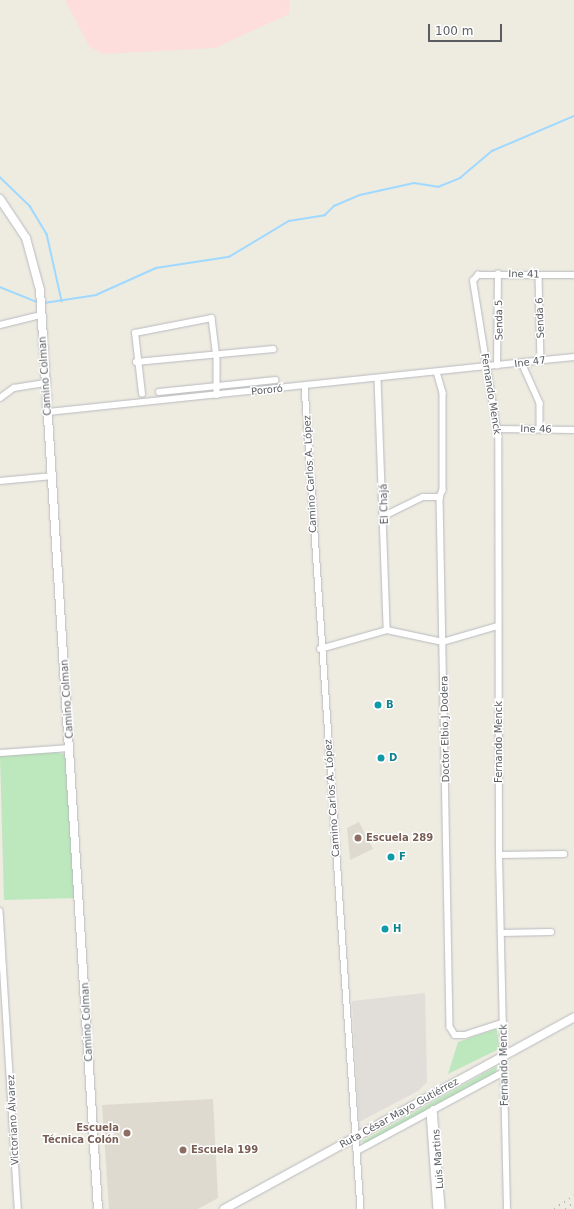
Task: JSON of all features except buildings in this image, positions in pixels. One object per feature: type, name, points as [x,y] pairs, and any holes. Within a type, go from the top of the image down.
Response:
[{"type":"street","name":"Camino Colman","points":[[0,200],[17,221],[31,251],[38,277],[53,476],[98,1209]]},
{"type":"street","name":"Ine 41","points":[[475,276],[498,274],[574,275]]},
{"type":"street","name":"Senda 5","points":[[497,366],[498,274]]},
{"type":"street","name":"Senda 6","points":[[539,275],[541,361]]},
{"type":"street","name":"Fernando Menck","points":[[475,276],[497,429],[499,855],[508,1209]]},
{"type":"street","points":[[0,325],[41,314]]},
{"type":"street","points":[[142,394],[136,362],[134,335],[137,331],[208,318],[215,321],[218,387],[217,395]]},
{"type":"street","points":[[136,362],[217,356],[273,349]]},
{"type":"street","name":"Ine 47","points":[[487,366],[574,357]]},
{"type":"street","points":[[522,363],[540,403],[540,429]]},
{"type":"street","name":"Pororó","points":[[48,412],[378,379],[487,366]]},
{"type":"street","name":"Doctor Elbio J Dodera","points":[[437,372],[443,393],[443,490],[440,497],[450,1028],[455,1035],[465,1036],[503,1023]]},
{"type":"street","name":"El Chajá","points":[[378,379],[387,630]]},
{"type":"street","points":[[159,392],[275,380]]},
{"type":"street","points":[[0,398],[14,388],[46,383]]},
{"type":"street","name":"Camino Carlos A. López","points":[[305,386],[320,649],[361,1209]]},
{"type":"street","name":"Ine 46","points":[[497,429],[574,430]]},
{"type":"street","points":[[0,481],[53,476]]},
{"type":"street","points":[[384,516],[423,497],[440,497]]},
{"type":"street","points":[[320,649],[387,630],[443,642],[498,626]]},
{"type":"street","points":[[0,753],[70,748]]},
{"type":"street","points":[[499,855],[564,854]]},
{"type":"street","name":"Victoriano Álvarez","points":[[0,911],[18,1209]]},
{"type":"street","points":[[501,933],[551,932]]},
{"type":"street","name":"Ruta César Mayo Gutiérrez","points":[[224,1209],[504,1054],[574,1017]]},
{"type":"street","name":"Ruta César Mayo Gutiérrez","points":[[357,1151],[504,1072]]},
{"type":"street","name":"Luis Martins","points":[[432,1110],[437,1209]]},
{"type":"street","name":"Luis Martins","points":[[432,1110],[442,1209]]},
{"type":"shaded area","points":[[65,0],[290,0],[289,14],[215,48],[102,54],[89,46]]},
{"type":"shaded area","name":"Escuela 289","points":[[359,822],[373,849],[350,860],[347,828]]},
{"type":"shaded area","points":[[425,993],[427,1082],[418,1091],[359,1122],[352,1001]]},
{"type":"shaded area","points":[[213,1099],[218,1198],[198,1209],[109,1209],[102,1105]]},
{"type":"green space","points":[[56,752],[67,755],[77,898],[4,900],[0,755]]},
{"type":"green space","points":[[497,1029],[499,1049],[448,1074],[458,1042]]},
{"type":"green space","points":[[497,1066],[496,1073],[483,1081],[367,1143],[361,1142]]},
{"type":"waterway","points":[[44,303],[96,295],[156,268],[229,257],[289,221],[325,215],[334,206],[360,195],[414,183],[438,187],[460,178],[492,151],[574,116]]},
{"type":"waterway","points":[[0,177],[30,206],[47,234],[62,301]]},
{"type":"waterway","points":[[0,287],[37,302]]},
{"type":"railway","points":[[554,1209],[574,1195]]},
{"type":"railway","points":[[565,1209],[574,1203]]},
{"type":"place","name":"B","points":[[378,705]]},
{"type":"place","name":"D","points":[[381,758]]},
{"type":"place","name":"Escuela 289","points":[[358,838]]},
{"type":"place","name":"F","points":[[391,857]]},
{"type":"place","name":"H","points":[[385,929]]},
{"type":"place","name":"Escuela Técnica Colón","points":[[127,1133]]},
{"type":"place","name":"Escuela 199","points":[[183,1150]]}]
